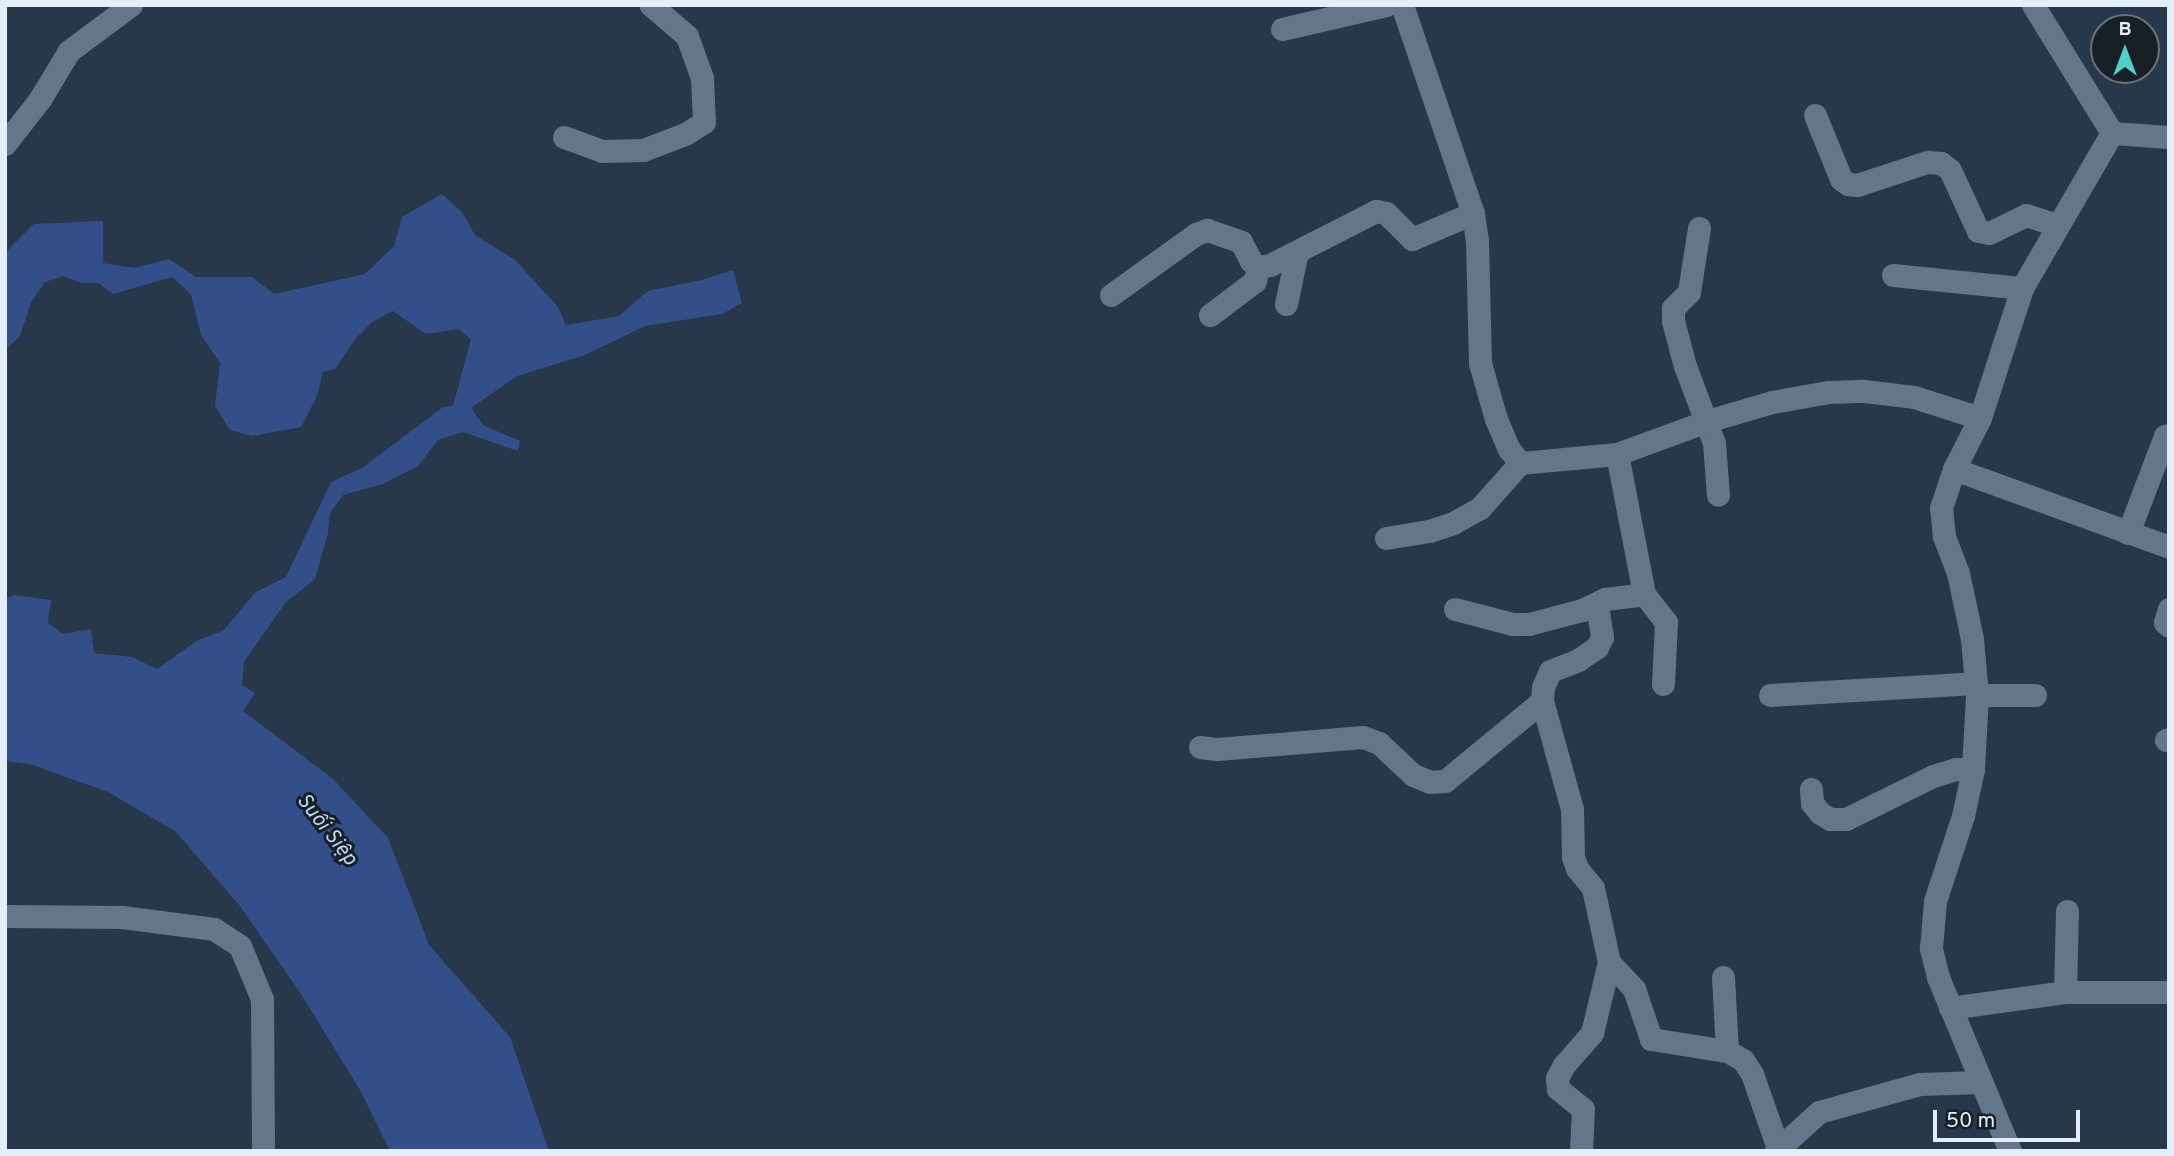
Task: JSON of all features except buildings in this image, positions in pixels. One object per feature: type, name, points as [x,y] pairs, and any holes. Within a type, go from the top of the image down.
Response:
[{"type":"street","points":[[5,144],[40,99],[69,51],[131,5]]},
{"type":"street","points":[[564,137],[602,152],[643,150],[685,134],[704,122],[702,78],[687,36],[651,5]]},
{"type":"street","points":[[1282,29],[1386,5]]},
{"type":"street","points":[[1402,5],[1474,213],[1480,363],[1496,418],[1509,449],[1520,463]]},
{"type":"street","points":[[2033,5],[2112,132]]},
{"type":"street","points":[[1815,115],[1841,178],[1848,184],[1857,185],[1927,162],[1941,163],[1950,170],[1978,231],[1989,233],[2026,215],[2056,225]]},
{"type":"street","points":[[2112,132],[2169,136]]},
{"type":"street","points":[[2010,1151],[1950,1008],[1936,967],[1931,927],[1935,901],[1963,816],[1973,769],[1977,689],[1972,639],[1958,573],[1944,536],[1941,508],[1954,469],[1980,418],[2022,288],[2112,132]]},
{"type":"street","points":[[1258,267],[1270,265],[1376,211],[1386,212],[1412,239],[1474,213]]},
{"type":"street","points":[[1699,228],[1689,292],[1674,309],[1672,321],[1685,366],[1714,443],[1718,495]]},
{"type":"street","points":[[1111,295],[1196,234],[1207,230],[1241,242],[1251,261],[1258,267]]},
{"type":"street","points":[[1286,304],[1297,252]]},
{"type":"street","points":[[1210,315],[1255,281],[1258,267]]},
{"type":"street","points":[[1893,275],[2022,288]]},
{"type":"street","points":[[1386,538],[1429,531],[1453,523],[1480,508],[1520,463],[1617,454],[1707,421],[1772,402],[1829,392],[1913,397],[1980,418]]},
{"type":"street","points":[[2128,533],[2165,436],[2169,435]]},
{"type":"street","points":[[1617,454],[1644,594],[1666,622],[1664,684]]},
{"type":"street","points":[[1954,469],[2169,547]]},
{"type":"street","points":[[1455,610],[1511,624],[1529,624],[1597,604],[1605,599],[1644,594]]},
{"type":"street","points":[[1581,1151],[1583,1109],[1558,1089],[1557,1078],[1564,1065],[1591,1033],[1609,962],[1593,888],[1577,868],[1573,857],[1572,809],[1542,701],[1543,687],[1550,671],[1578,660],[1597,647],[1602,637],[1597,604]]},
{"type":"street","points":[[2169,609],[2165,622],[2169,626]]},
{"type":"street","points":[[1770,695],[1977,689],[2035,695]]},
{"type":"street","points":[[1200,747],[1363,737],[1379,743],[1413,775],[1430,782],[1445,781],[1542,701]]},
{"type":"street","points":[[1811,789],[1812,803],[1820,813],[1830,819],[1846,819],[1933,776],[1956,769],[1973,769]]},
{"type":"street","points":[[2064,992],[2067,911]]},
{"type":"street","points":[[5,916],[122,917],[214,929],[240,946],[262,999],[264,1151]]},
{"type":"street","points":[[1609,962],[1634,989],[1651,1040],[1727,1051],[1744,1060],[1752,1074],[1777,1150],[1819,1112],[1920,1084],[1981,1082]]},
{"type":"street","points":[[1723,977],[1727,1051]]},
{"type":"street","points":[[1950,1008],[2064,992],[2169,992]]},
{"type":"water","name":"Suối Siệp","points":[[442,194],[462,212],[475,235],[515,260],[558,307],[566,325],[619,316],[648,291],[702,280],[733,270],[742,303],[722,314],[645,326],[585,355],[517,376],[471,408],[484,426],[520,441],[518,451],[463,432],[438,440],[418,466],[383,484],[343,495],[330,513],[328,533],[315,579],[285,603],[244,662],[242,685],[255,693],[243,711],[333,779],[388,838],[429,945],[510,1037],[549,1151],[390,1151],[360,1090],[301,994],[240,906],[175,831],[108,792],[30,764],[5,761],[5,599],[14,595],[51,600],[48,623],[63,634],[91,629],[94,653],[132,657],[157,669],[198,640],[223,631],[256,592],[286,577],[331,482],[362,468],[443,407],[453,406],[471,339],[458,329],[426,334],[393,311],[372,322],[356,338],[335,369],[323,372],[317,396],[301,427],[252,436],[230,430],[215,406],[220,363],[201,335],[191,294],[172,277],[113,294],[99,283],[82,283],[63,276],[45,282],[31,302],[20,336],[5,350],[5,253],[34,224],[103,221],[103,263],[134,268],[169,259],[196,277],[252,277],[274,294],[365,274],[394,246],[402,217]]}]
